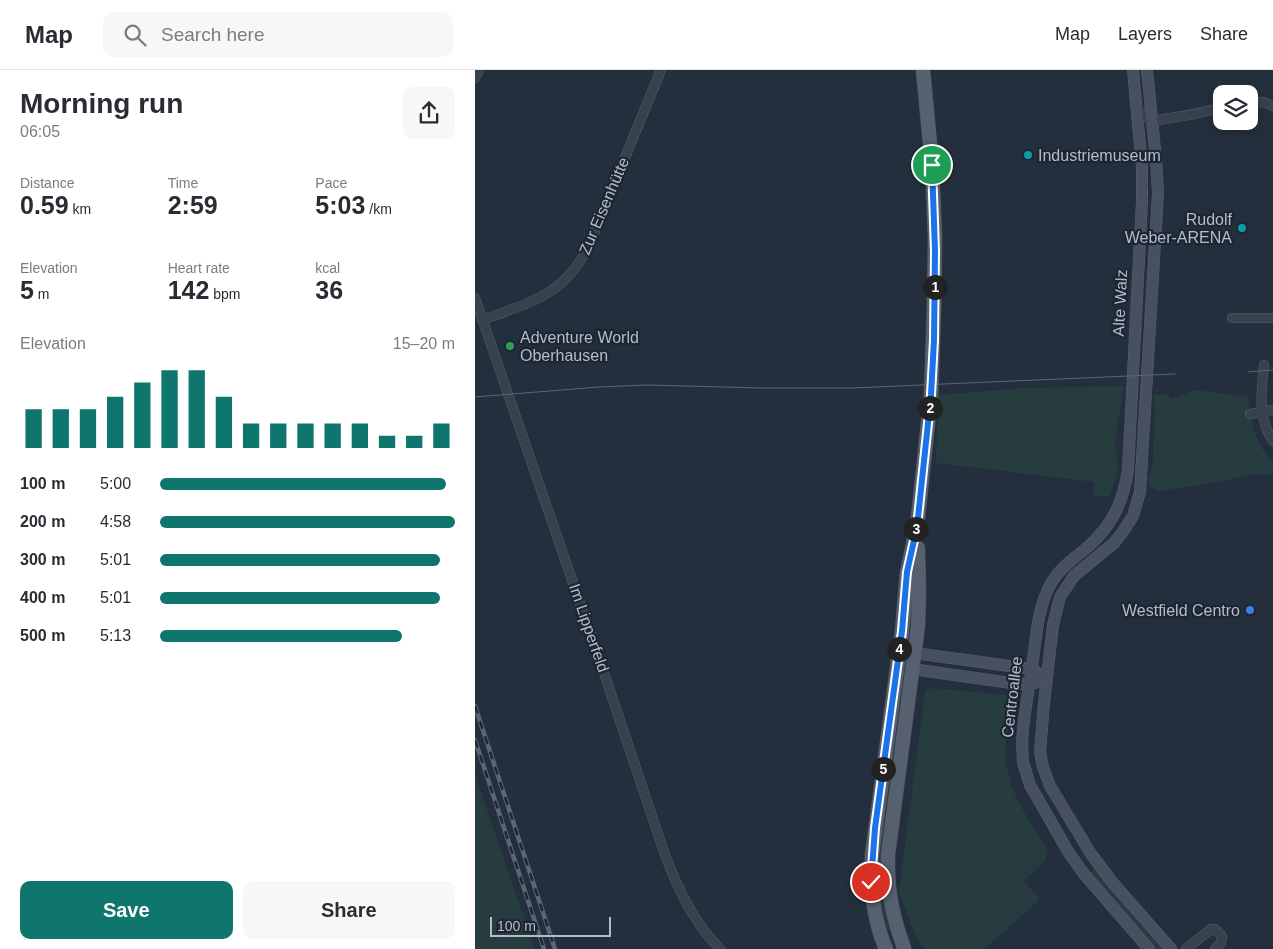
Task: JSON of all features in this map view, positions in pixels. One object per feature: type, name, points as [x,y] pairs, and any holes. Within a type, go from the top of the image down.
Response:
[{"type":"main road","points":[[917,527],[919,608],[888,855],[891,909],[904,949],[885,949],[874,913],[872,866],[907,572],[917,527],[931,395],[935,238],[932,170],[923,70]]},
{"type":"main road","points":[[898,657],[914,653]]},
{"type":"main road","points":[[898,657],[912,669]]},
{"type":"street","points":[[475,78],[479,70]]},
{"type":"street","name":"Zur Eisenhütte","points":[[483,320],[539,299],[565,281],[576,268],[590,243],[661,70]]},
{"type":"street","name":"Alte Walz","points":[[1122,498],[1128,470],[1142,201],[1133,70]]},
{"type":"street","name":"Alte Walz","points":[[1137,508],[1141,485],[1157,202],[1156,160],[1147,70]]},
{"type":"street","points":[[1258,102],[1264,102],[1273,106]]},
{"type":"street","points":[[1137,109],[1151,121],[1213,110]]},
{"type":"street","name":"Im Lipperfeld","points":[[475,298],[672,874],[695,918],[720,949]]},
{"type":"street","points":[[1232,318],[1273,318]]},
{"type":"street","points":[[1263,366],[1261,388],[1262,412],[1269,435],[1273,441]]},
{"type":"street","points":[[1250,414],[1273,410]]},
{"type":"street","name":"Centroallee","points":[[1122,498],[1111,521],[1103,531],[1062,569],[1049,586],[1043,602],[1029,684],[1022,744],[1023,762],[1030,785],[1080,870],[1149,949]]},
{"type":"street","name":"Centroallee","points":[[1137,508],[1118,539],[1074,576],[1060,597],[1054,618],[1045,676],[1040,752],[1050,786],[1099,866],[1171,949]]},
{"type":"street","points":[[912,669],[1029,684],[1045,676],[1032,669],[914,653]]},
{"type":"street","points":[[1186,949],[1211,929],[1215,929],[1222,936],[1221,943],[1215,949]]},
{"type":"green space","points":[[1124,386],[1115,440],[1118,468],[1109,497],[1094,495],[1094,482],[936,463],[938,395],[1023,388]]},
{"type":"green space","points":[[1195,390],[1248,397],[1254,432],[1261,447],[1273,461],[1273,474],[1247,475],[1214,483],[1157,491],[1150,486],[1147,479],[1152,470],[1155,411],[1153,395],[1168,394],[1171,399]]},
{"type":"green space","points":[[906,667],[886,839],[894,929],[884,931],[876,876],[900,675]]},
{"type":"green space","points":[[933,688],[1015,696],[1006,745],[1008,774],[1018,801],[1048,850],[1047,859],[1024,881],[1040,899],[985,949],[925,949],[917,939],[899,892],[925,691]]},
{"type":"green space","points":[[475,775],[535,949],[475,949]]},
{"type":"green space","points":[[1096,868],[1165,949],[1155,949],[1089,873]]},
{"type":"tram line","points":[[1248,372],[1273,370]]},
{"type":"tram line","points":[[475,397],[648,385],[852,388],[1175,374]]},
{"type":"railway","points":[[475,706],[555,949]]},
{"type":"railway","points":[[475,740],[544,949]]},
{"type":"place","name":"Industriemuseum","points":[[1028,155]]},
{"type":"place","name":"Rudolf Weber-ARENA","points":[[1242,228]]},
{"type":"place","name":"Adventure World Oberhausen","points":[[510,346]]},
{"type":"place","name":"Westfield Centro","points":[[1250,610]]},
{"type":"route","points":[[871,882],[875,828],[902,631],[907,572],[917,527],[931,395],[935,251],[932,165]]}]
